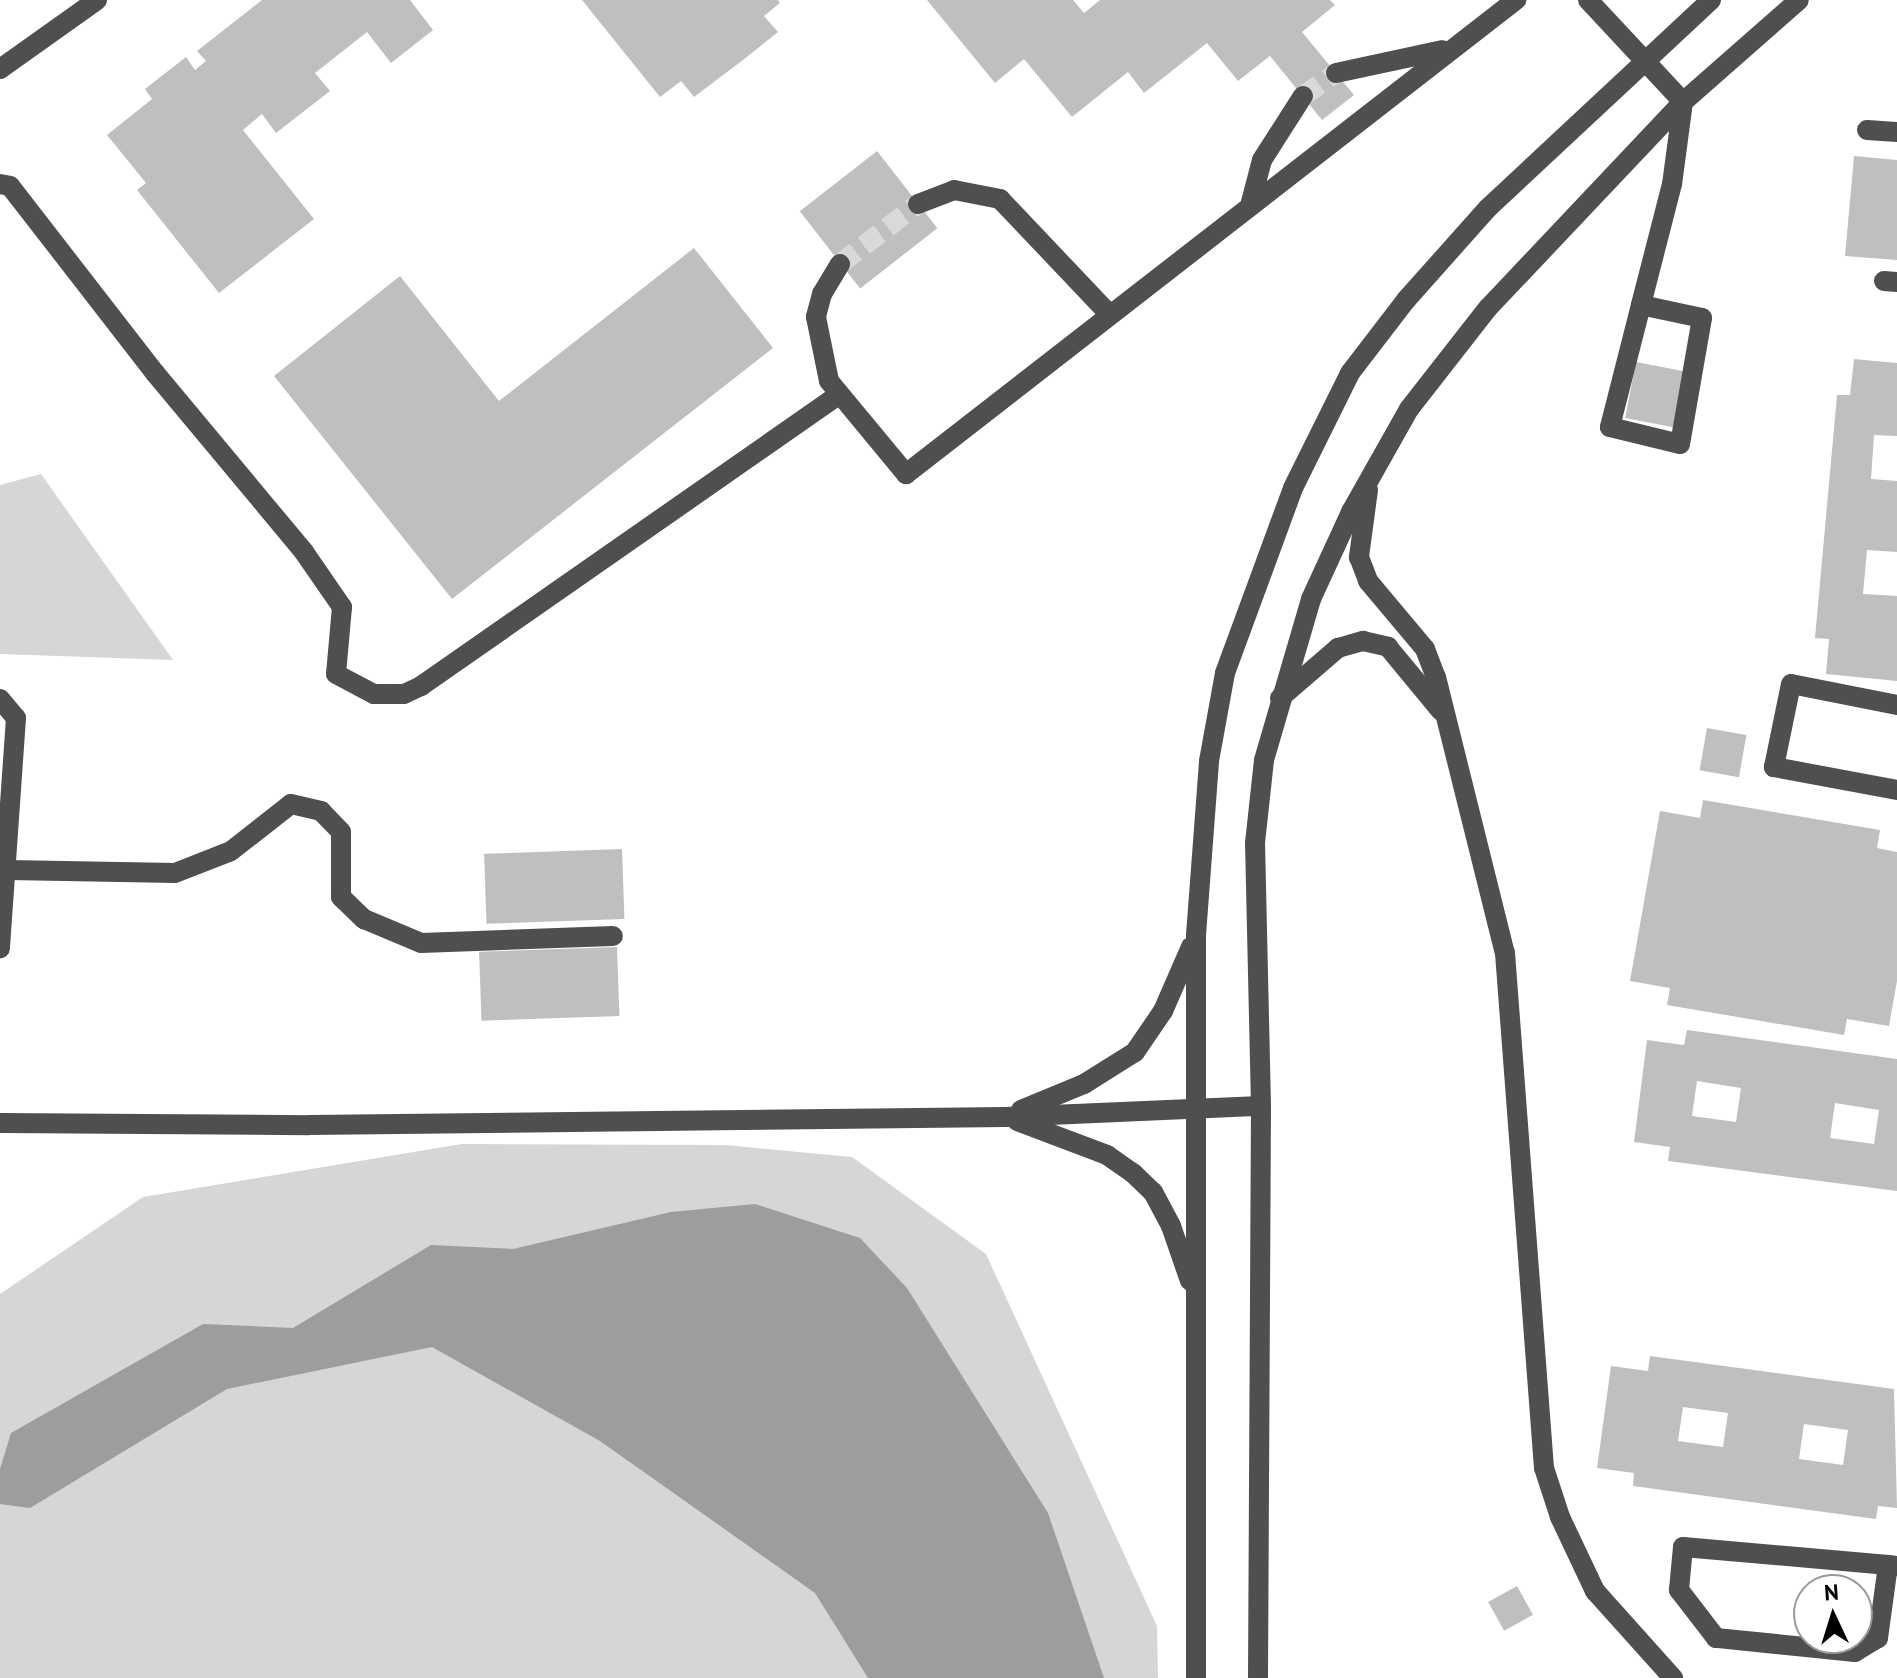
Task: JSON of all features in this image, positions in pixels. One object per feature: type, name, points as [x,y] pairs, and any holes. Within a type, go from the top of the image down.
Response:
[{"type":"street","points":[[0,69],[97,0]]},
{"type":"street","points":[[840,264],[822,294],[816,317],[823,361],[837,396],[906,474],[1251,202],[1516,0]]},
{"type":"street","points":[[1588,0],[1649,60],[1683,102],[1680,147],[1610,427],[1680,444],[1702,318],[1641,305]]},
{"type":"street","points":[[1196,1678],[1197,1298],[1193,1108],[1196,935],[1209,761],[1225,673],[1317,432],[1350,373],[1406,300],[1488,208],[1711,0]]},
{"type":"street","points":[[1258,1678],[1261,1106],[1255,843],[1264,760],[1311,599],[1370,475],[1409,409],[1488,308],[1683,102],[1799,0]]},
{"type":"street","points":[[1336,73],[1458,46]]},
{"type":"street","points":[[1251,202],[1262,160],[1303,96]]},
{"type":"street","points":[[1867,130],[1897,132]]},
{"type":"street","points":[[0,184],[10,186],[155,373],[304,552],[342,607],[336,674],[374,694],[404,694],[421,686],[837,396]]},
{"type":"street","points":[[918,204],[954,190],[1000,199],[1109,314]]},
{"type":"street","points":[[1370,475],[1359,557],[1368,581],[1425,649],[1505,953],[1544,1468],[1560,1517],[1595,1591],[1673,1678]]},
{"type":"street","points":[[1280,698],[1338,648],[1363,641],[1388,647],[1443,714]]},
{"type":"street","points":[[1897,705],[1791,684],[1774,767],[1897,790]]},
{"type":"street","points":[[0,699],[16,718],[8,870],[0,948]]},
{"type":"street","points":[[8,870],[175,873],[231,851],[270,815],[291,804],[321,811],[341,832],[341,897],[364,919],[421,943],[613,936]]},
{"type":"street","points":[[1006,1117],[1084,1084],[1135,1052],[1163,1011],[1196,935]]},
{"type":"street","points":[[0,1123],[309,1125],[1006,1117],[1261,1106]]},
{"type":"street","points":[[1006,1117],[1107,1155],[1133,1173],[1153,1192],[1171,1226],[1197,1298]]},
{"type":"street","points":[[1683,1547],[1892,1566],[1878,1638],[1855,1652],[1716,1638],[1679,1590],[1683,1547]]},
{"type":"shaded area","points":[[41,474],[173,660],[0,654],[0,485]]},
{"type":"shaded area","points":[[462,1144],[725,1145],[852,1157],[986,1254],[1157,1626],[1158,1678],[0,1678],[0,1294],[143,1197]]},
{"type":"shaded area","points":[[755,1204],[860,1238],[907,1288],[1048,1513],[1104,1678],[868,1678],[815,1593],[600,1441],[432,1347],[227,1389],[30,1508],[0,1504],[0,1469],[11,1433],[203,1324],[293,1328],[431,1245],[513,1249],[671,1212]]},
{"type":"building","points":[[262,0],[410,0],[433,30],[391,63],[367,32],[315,73],[330,91],[276,133],[262,114],[243,130],[314,219],[219,293],[137,190],[146,183],[107,135],[152,99],[145,89],[186,57],[195,70],[206,61],[197,51]]},
{"type":"building","points":[[582,0],[778,0],[780,3],[764,16],[778,32],[694,97],[681,81],[660,97]]},
{"type":"building","points":[[927,0],[1073,0],[1084,13],[1100,0],[1330,0],[1335,5],[1302,32],[1354,95],[1322,120],[1270,56],[1238,81],[1207,43],[1144,93],[1128,72],[1072,117],[1024,59],[995,83]]},
{"type":"building","points":[[877,151],[937,228],[860,289],[800,211]]},
{"type":"building","points":[[1854,156],[1897,160],[1897,260],[1845,256]]},
{"type":"building","points":[[694,248],[773,348],[452,599],[274,376],[400,276],[499,401]]},
{"type":"building","points":[[1854,359],[1897,363],[1897,436],[1874,435],[1871,479],[1897,481],[1897,552],[1867,550],[1863,594],[1897,596],[1897,681],[1826,674],[1829,639],[1815,638],[1837,395],[1850,395]]},
{"type":"building","points":[[1636,362],[1684,371],[1673,427],[1625,418]]},
{"type":"building","points":[[1707,728],[1746,735],[1739,777],[1700,770]]},
{"type":"building","points":[[1703,800],[1880,830],[1877,848],[1897,852],[1897,981],[1889,1026],[1847,1019],[1844,1035],[1667,1005],[1670,988],[1630,981],[1660,811],[1700,818]]},
{"type":"building","points":[[622,849],[624,919],[487,924],[484,854]]},
{"type":"building","points":[[617,947],[619,1016],[481,1021],[479,952]]},
{"type":"building","points":[[1687,1030],[1897,1059],[1897,1191],[1668,1161],[1670,1147],[1634,1142],[1647,1040],[1684,1045]],"holes":[[[1697,1081],[1741,1088],[1736,1122],[1692,1116]],[[1835,1103],[1879,1110],[1874,1144],[1830,1138]]]},
{"type":"building","points":[[1650,1356],[1894,1389],[1897,1508],[1878,1506],[1876,1519],[1633,1486],[1634,1473],[1597,1468],[1611,1366],[1648,1371]],"holes":[[[1683,1407],[1728,1413],[1723,1447],[1678,1441]],[[1804,1424],[1848,1430],[1843,1465],[1799,1459]]]},
{"type":"building","points":[[1517,1586],[1533,1615],[1504,1631],[1488,1602]]},
{"type":"tunnel","points":[[1303,96],[1336,73]]},
{"type":"tunnel","points":[[840,264],[918,204]]}]
